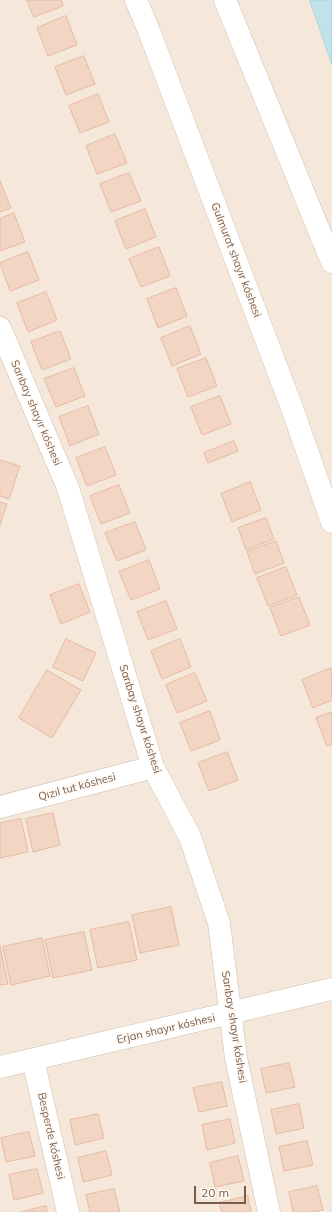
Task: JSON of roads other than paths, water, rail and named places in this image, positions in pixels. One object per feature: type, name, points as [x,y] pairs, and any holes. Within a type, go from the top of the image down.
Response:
[{"type":"street","name":"Gulmurat shayır kóshesi","points":[[136,0],[292,408],[332,522]]},
{"type":"street","points":[[225,0],[332,262]]},
{"type":"street","name":"Sarıbay shayır kóshesi","points":[[2,340],[68,488],[153,767],[190,837],[219,924],[236,1058],[269,1212]]},
{"type":"street","name":"Qızıl tut kóshesi","points":[[0,807],[153,767]]},
{"type":"street","name":"Erjan shayır kóshesi","points":[[0,1067],[231,1014],[332,989]]},
{"type":"street","name":"Besperde kóshesi","points":[[33,1060],[68,1212]]},
{"type":"water","points":[[310,0],[332,0],[332,64]]}]
